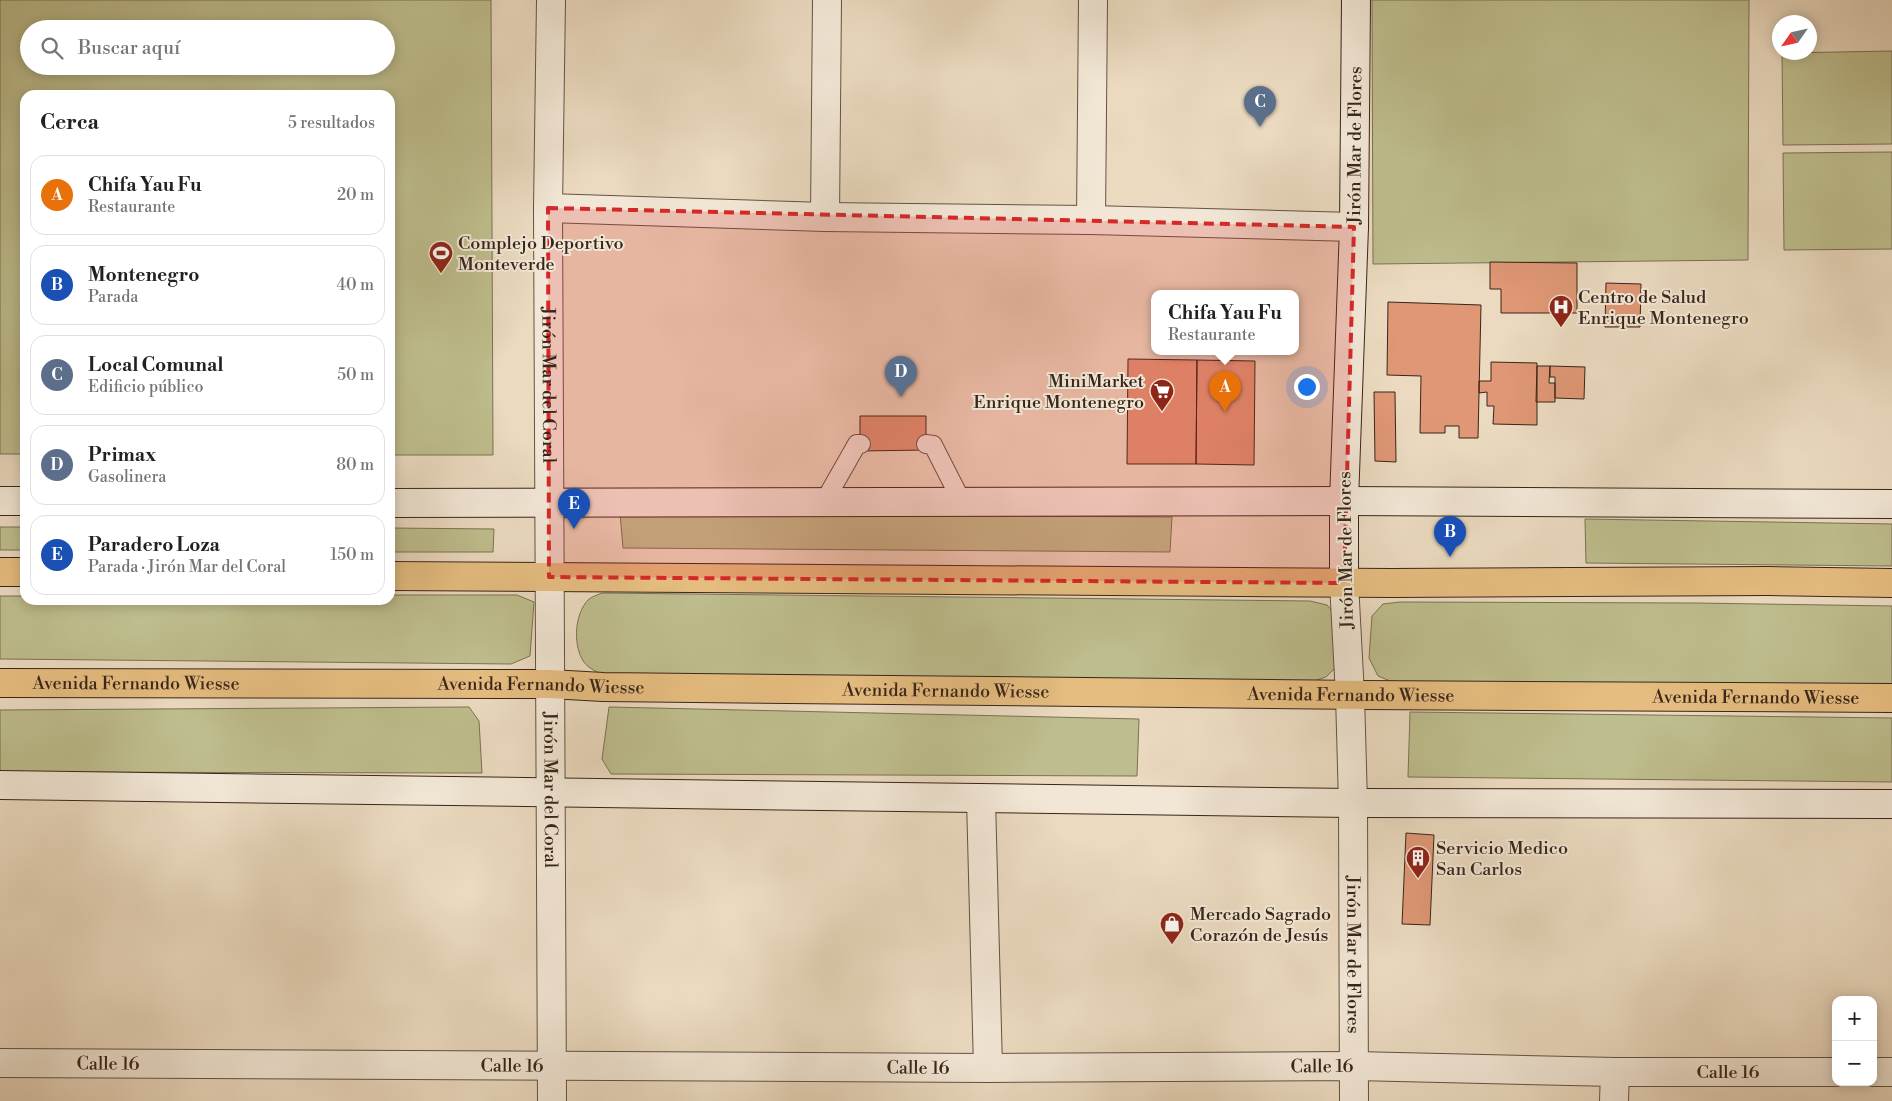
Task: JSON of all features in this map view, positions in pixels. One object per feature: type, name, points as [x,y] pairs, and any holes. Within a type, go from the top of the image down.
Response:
[{"type":"main road","points":[[0,572],[20,572]]},
{"type":"main road","points":[[395,576],[1344,583],[1768,581],[1892,583]]},
{"type":"main road","name":"Avenida Fernando Wiesse","points":[[0,683],[550,684],[603,687],[1350,695],[1892,698]]},
{"type":"street","name":"Jirón Mar del Coral","points":[[551,0],[548,208],[548,503],[552,793],[552,1101]]},
{"type":"street","points":[[825,217],[827,0]]},
{"type":"street","points":[[1091,220],[1093,0]]},
{"type":"street","name":"Jirón Mar de Flores","points":[[1354,1101],[1353,803],[1344,583],[1344,501],[1354,227],[1356,0]]},
{"type":"street","points":[[548,208],[825,217],[1091,220],[1354,227]]},
{"type":"street","points":[[0,501],[20,501]]},
{"type":"street","points":[[395,502],[1344,501],[1892,504]]},
{"type":"street","points":[[0,785],[1353,803],[1892,804]]},
{"type":"street","points":[[981,798],[988,1068]]},
{"type":"street","name":"Calle 16","points":[[0,1063],[988,1068],[1355,1066],[1615,1072],[1832,1072]]},
{"type":"street","points":[[1614,1101],[1615,1072]]},
{"type":"street","points":[[1877,1072],[1892,1072]]},
{"type":"lane","points":[[824,502],[857,444],[861,444]]},
{"type":"lane","points":[[926,444],[933,445],[962,502]]},
{"type":"highlighted area","points":[[548,208],[1354,227],[1344,583],[549,577]]},
{"type":"shaded area","name":"Complejo Deportivo Monteverde","points":[[0,0],[491,0],[493,455],[395,455],[395,90],[20,90],[20,454],[0,454]]},
{"type":"shaded area","points":[[1372,0],[1749,0],[1748,260],[1373,264]]},
{"type":"shaded area","points":[[1892,51],[1892,144],[1783,145],[1782,60],[1817,60],[1817,52]]},
{"type":"shaded area","points":[[1892,152],[1892,249],[1784,250],[1783,153]]},
{"type":"shaded area","points":[[620,513],[1172,517],[1170,552],[623,548]]},
{"type":"shaded area","points":[[1585,519],[1892,524],[1892,566],[1586,563]]},
{"type":"shaded area","points":[[0,527],[20,527],[20,550],[0,550]]},
{"type":"shaded area","points":[[395,528],[494,529],[493,552],[395,552]]},
{"type":"shaded area","points":[[602,593],[1310,601],[1327,605],[1335,614],[1337,666],[1326,677],[1314,681],[603,675],[584,662],[577,645],[577,628],[580,613],[589,599]]},
{"type":"shaded area","points":[[395,595],[517,595],[534,602],[530,656],[511,664],[0,659],[0,596],[20,596],[20,605],[395,605]]},
{"type":"shaded area","points":[[1400,602],[1892,606],[1892,685],[1395,683],[1378,676],[1369,658],[1372,616],[1383,604]]},
{"type":"shaded area","points":[[469,707],[479,721],[482,773],[0,772],[0,710]]},
{"type":"shaded area","points":[[609,707],[1139,719],[1137,776],[611,774],[602,759]]},
{"type":"shaded area","points":[[1410,712],[1892,718],[1892,782],[1408,777]]},
{"type":"building","points":[[1490,262],[1577,263],[1577,313],[1501,313],[1501,289],[1490,289]]},
{"type":"building","points":[[1606,283],[1641,284],[1640,327],[1605,327]]},
{"type":"building","points":[[1388,302],[1481,305],[1478,438],[1459,438],[1459,426],[1445,426],[1445,433],[1420,433],[1421,376],[1387,375]]},
{"type":"building","name":"MiniMarket Enrique Montenegro","points":[[1128,359],[1197,360],[1196,464],[1127,464]]},
{"type":"building","points":[[1197,360],[1255,361],[1254,465],[1196,464]]},
{"type":"building","points":[[1491,362],[1537,363],[1537,425],[1493,424],[1494,406],[1487,406],[1487,392],[1479,393],[1479,381],[1491,381]]},
{"type":"building","points":[[1537,366],[1550,366],[1549,383],[1555,383],[1555,402],[1536,402]]},
{"type":"building","points":[[1550,366],[1585,367],[1584,399],[1555,398],[1555,377],[1550,377]]},
{"type":"building","points":[[1374,392],[1395,392],[1396,462],[1375,461]]},
{"type":"building","points":[[860,416],[926,416],[926,450],[860,451]]},
{"type":"building","name":"Servicio Medico San Carlos","points":[[1406,833],[1434,835],[1430,925],[1402,924]]},
{"type":"place","name":"Local Comunal","points":[[1260,127]]},
{"type":"place","name":"Complejo Deportivo Monteverde","points":[[441,274]]},
{"type":"place","name":"Centro de Salud Enrique Montenegro","points":[[1561,328]]},
{"type":"place","name":"Primax","points":[[901,397]]},
{"type":"place","name":"MiniMarket Enrique Montenegro","points":[[1162,412]]},
{"type":"place","name":"Chifa Yau Fu","points":[[1225,412]]},
{"type":"place","name":"Paradero Loza","points":[[574,529]]},
{"type":"place","name":"Montenegro","points":[[1450,557]]},
{"type":"place","name":"Servicio Medico San Carlos","points":[[1418,879]]},
{"type":"place","name":"Mercado Sagrado Corazón de Jesús","points":[[1172,945]]}]
